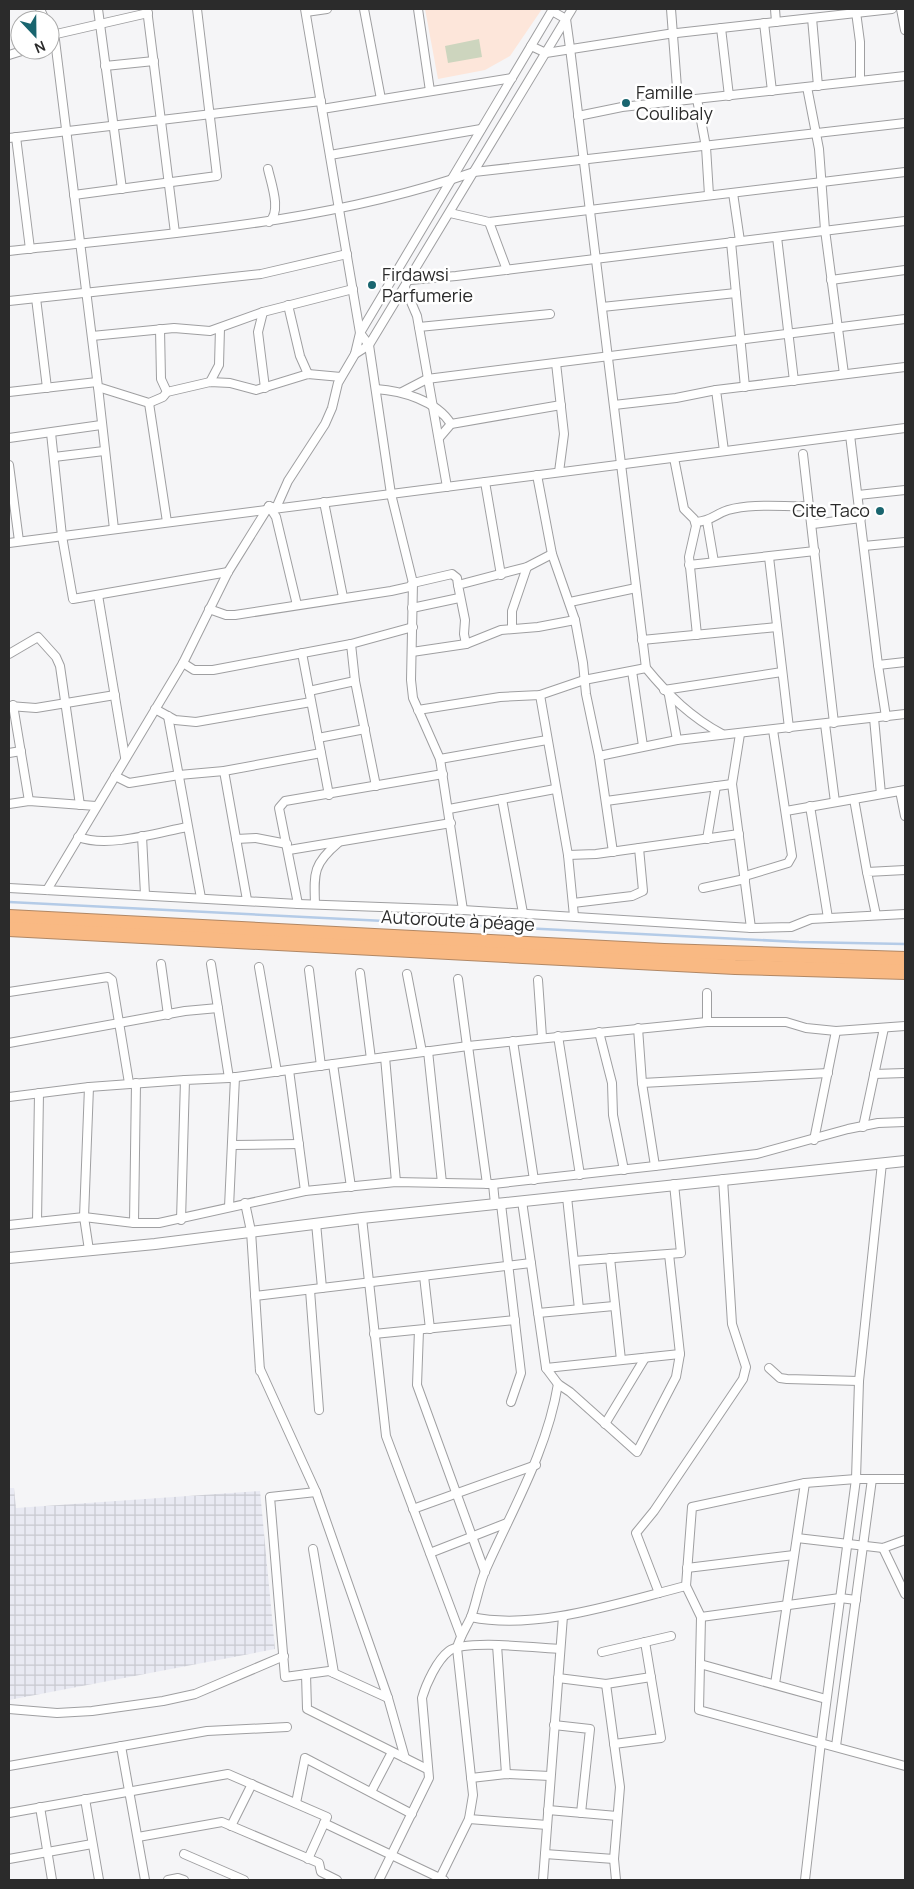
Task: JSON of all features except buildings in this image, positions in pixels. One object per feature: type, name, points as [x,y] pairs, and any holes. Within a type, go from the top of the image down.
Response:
[{"type":"highway","name":"Autoroute à péage","points":[[9,917],[664,951],[905,959]]},
{"type":"highway","points":[[9,929],[726,966],[905,972]]},
{"type":"street","points":[[98,9],[122,189]]},
{"type":"street","points":[[74,195],[217,176],[199,9]]},
{"type":"street","points":[[327,9],[305,11],[360,333],[370,345],[391,494],[413,582],[411,680],[413,698],[440,759],[449,808],[463,910]]},
{"type":"street","points":[[364,9],[381,99]]},
{"type":"street","points":[[418,9],[430,91]]},
{"type":"street","points":[[355,354],[370,345],[572,9]]},
{"type":"street","points":[[671,9],[678,102]]},
{"type":"street","points":[[775,9],[776,22]]},
{"type":"street","points":[[531,46],[546,53],[673,34],[812,18],[825,12],[892,9]]},
{"type":"street","points":[[901,9],[905,30]]},
{"type":"street","points":[[47,890],[182,663],[228,572],[325,424],[341,377],[355,354],[360,333],[553,10],[566,19],[646,668],[666,693],[697,720],[722,734]]},
{"type":"street","points":[[60,35],[147,11],[175,233]]},
{"type":"street","points":[[856,12],[860,42],[860,79]]},
{"type":"street","points":[[812,18],[814,68],[818,86]]},
{"type":"street","points":[[764,23],[772,91]]},
{"type":"street","points":[[720,28],[729,96]]},
{"type":"street","points":[[55,60],[92,336],[114,529]]},
{"type":"street","points":[[105,66],[154,61]]},
{"type":"street","points":[[578,116],[622,107],[842,84],[860,79],[905,76]]},
{"type":"street","points":[[30,249],[12,138],[210,114],[381,99],[512,78]]},
{"type":"street","points":[[807,88],[819,149],[825,230],[844,374]]},
{"type":"street","points":[[697,99],[706,147],[710,195]]},
{"type":"street","points":[[9,251],[270,222],[339,208],[450,181],[474,172],[815,135],[905,123]]},
{"type":"street","points":[[330,155],[481,129]]},
{"type":"street","points":[[268,169],[275,208],[275,216],[270,222]]},
{"type":"street","points":[[450,212],[489,222],[905,172]]},
{"type":"street","points":[[733,193],[740,241]]},
{"type":"street","points":[[396,272],[410,280],[507,270],[905,221]]},
{"type":"street","points":[[489,222],[507,270]]},
{"type":"street","points":[[777,237],[794,381]]},
{"type":"street","points":[[731,242],[745,387]]},
{"type":"street","points":[[9,301],[260,274],[347,254]]},
{"type":"street","points":[[831,280],[905,270]]},
{"type":"street","points":[[405,288],[417,316],[427,379],[440,438],[447,487]]},
{"type":"street","points":[[92,336],[160,330],[210,331],[263,312],[353,289]]},
{"type":"street","points":[[602,308],[736,293]]},
{"type":"street","points":[[36,298],[47,388]]},
{"type":"street","points":[[288,305],[300,356],[308,374]]},
{"type":"street","points":[[263,312],[258,332],[265,388]]},
{"type":"street","points":[[419,327],[550,314]]},
{"type":"street","points":[[402,392],[427,379],[905,319]]},
{"type":"street","points":[[210,382],[219,366],[220,328]]},
{"type":"street","points":[[160,330],[161,379],[167,392]]},
{"type":"street","points":[[556,363],[564,434],[560,472]]},
{"type":"street","points":[[614,405],[676,398],[716,390],[905,367]]},
{"type":"street","points":[[9,392],[97,385],[148,403],[163,398],[167,392],[210,382],[230,383],[256,390],[308,374],[341,377]]},
{"type":"street","points":[[376,389],[402,392],[433,407],[445,415],[451,424]]},
{"type":"street","points":[[716,390],[724,451]]},
{"type":"street","points":[[148,403],[167,522]]},
{"type":"street","points":[[440,438],[451,424],[561,405]]},
{"type":"street","points":[[9,438],[101,425]]},
{"type":"street","points":[[9,543],[905,428]]},
{"type":"street","points":[[51,433],[62,536],[73,599],[228,572]]},
{"type":"street","points":[[850,435],[886,716]]},
{"type":"street","points":[[54,457],[104,451]]},
{"type":"street","points":[[803,454],[813,524],[834,723]]},
{"type":"street","points":[[674,458],[684,509],[696,522],[696,531],[689,550],[689,566],[697,635]]},
{"type":"street","points":[[9,465],[19,541]]},
{"type":"street","points":[[537,475],[552,554],[575,620],[584,680],[599,756],[613,852]]},
{"type":"street","points":[[485,482],[502,575]]},
{"type":"street","points":[[858,495],[905,490]]},
{"type":"street","points":[[324,502],[343,597]]},
{"type":"street","points":[[696,522],[707,521],[728,510],[742,508],[810,506]]},
{"type":"street","points":[[270,508],[276,517],[297,605]]},
{"type":"street","points":[[813,524],[861,518]]},
{"type":"street","points":[[707,521],[714,562]]},
{"type":"street","points":[[864,546],[905,542]]},
{"type":"street","points":[[689,566],[815,551]]},
{"type":"street","points":[[458,585],[527,567],[552,554]]},
{"type":"street","points":[[769,557],[789,728]]},
{"type":"street","points":[[512,628],[512,611],[527,567]]},
{"type":"street","points":[[209,609],[226,615],[235,615],[391,591],[409,587],[413,582],[452,574],[457,578],[459,598],[465,620],[464,634],[466,644]]},
{"type":"street","points":[[570,602],[636,588]]},
{"type":"street","points":[[98,595],[125,757]]},
{"type":"street","points":[[412,608],[459,598]]},
{"type":"street","points":[[412,652],[466,644],[493,632],[512,628],[538,627],[575,620]]},
{"type":"street","points":[[182,663],[203,672],[351,644],[413,627]]},
{"type":"street","points":[[642,640],[777,627]]},
{"type":"street","points":[[9,654],[38,637],[56,657],[60,666],[80,805]]},
{"type":"street","points":[[351,644],[355,681],[376,786]]},
{"type":"street","points":[[302,653],[329,795]]},
{"type":"street","points":[[878,665],[905,662]]},
{"type":"street","points":[[418,710],[500,697],[540,695],[584,680],[646,668]]},
{"type":"street","points":[[632,671],[643,746]]},
{"type":"street","points":[[666,693],[782,672]]},
{"type":"street","points":[[309,691],[355,681]]},
{"type":"street","points":[[666,693],[677,740]]},
{"type":"street","points":[[29,801],[11,705],[36,708],[115,695]]},
{"type":"street","points":[[540,695],[546,740],[568,856],[574,916]]},
{"type":"street","points":[[155,709],[183,722],[196,722],[311,702]]},
{"type":"street","points":[[599,756],[677,740],[905,714]]},
{"type":"street","points":[[168,716],[201,898]]},
{"type":"street","points":[[874,718],[881,794]]},
{"type":"street","points":[[825,724],[835,802]]},
{"type":"street","points":[[318,738],[365,729]]},
{"type":"street","points":[[703,888],[745,878],[791,861],[792,850],[773,730]]},
{"type":"street","points":[[740,734],[732,784],[751,928]]},
{"type":"street","points":[[440,759],[546,740]]},
{"type":"street","points":[[9,754],[21,751]]},
{"type":"street","points":[[115,776],[129,783],[179,775],[224,772],[321,753]]},
{"type":"street","points":[[224,772],[247,900]]},
{"type":"street","points":[[298,904],[279,808],[281,804],[285,801],[443,774]]},
{"type":"street","points":[[606,801],[732,784]]},
{"type":"street","points":[[707,839],[716,786]]},
{"type":"street","points":[[449,808],[555,789]]},
{"type":"street","points":[[786,811],[903,790],[905,816]]},
{"type":"street","points":[[502,799],[523,913]]},
{"type":"street","points":[[854,799],[876,915]]},
{"type":"street","points":[[9,804],[29,801],[96,806]]},
{"type":"street","points":[[810,806],[828,918]]},
{"type":"street","points":[[236,839],[256,838],[288,847],[339,842],[451,823]]},
{"type":"street","points":[[78,836],[95,841],[142,836],[187,827]]},
{"type":"street","points":[[568,856],[613,852],[739,834]]},
{"type":"street","points":[[142,836],[145,896]]},
{"type":"street","points":[[315,904],[314,873],[319,862],[339,842]]},
{"type":"street","points":[[573,902],[632,896],[643,891],[639,848]]},
{"type":"street","points":[[867,872],[905,870]]},
{"type":"street","points":[[9,888],[298,904],[523,913],[751,928],[791,927],[811,919],[905,914]]},
{"type":"street","points":[[160,964],[168,1015]]},
{"type":"street","points":[[211,964],[232,1078],[232,1146],[229,1206]]},
{"type":"street","points":[[259,967],[277,1072]]},
{"type":"street","points":[[310,970],[321,1066]]},
{"type":"street","points":[[360,973],[371,1059]]},
{"type":"street","points":[[408,974],[425,1052],[442,1183]]},
{"type":"street","points":[[9,992],[108,977],[112,980],[119,1024],[133,1083],[134,1223]]},
{"type":"street","points":[[458,979],[490,1184],[498,1204],[509,1266],[521,1373],[511,1402]]},
{"type":"street","points":[[538,980],[542,1037]]},
{"type":"street","points":[[707,994],[707,1022]]},
{"type":"street","points":[[9,1043],[218,1008]]},
{"type":"street","points":[[9,1097],[133,1083],[232,1078],[542,1037],[707,1022],[786,1022],[806,1028],[836,1031],[905,1026]]},
{"type":"street","points":[[638,1028],[642,1083],[655,1166]]},
{"type":"street","points":[[862,1126],[884,1028]]},
{"type":"street","points":[[814,1140],[836,1031]]},
{"type":"street","points":[[599,1032],[612,1083],[613,1115],[624,1170]]},
{"type":"street","points":[[558,1036],[580,1175]]},
{"type":"street","points":[[513,1041],[534,1180]]},
{"type":"street","points":[[385,1057],[396,1182]]},
{"type":"street","points":[[334,1064],[351,1187]]},
{"type":"street","points":[[289,1070],[305,1192]]},
{"type":"street","points":[[874,1074],[905,1072]]},
{"type":"street","points":[[642,1083],[828,1073]]},
{"type":"street","points":[[181,1220],[185,1080]]},
{"type":"street","points":[[89,1087],[84,1217],[89,1250]]},
{"type":"street","points":[[37,1222],[39,1093]]},
{"type":"street","points":[[9,1225],[84,1217],[134,1223],[181,1220],[229,1206],[305,1192],[396,1182],[490,1184],[624,1170],[758,1154],[862,1126],[905,1122]]},
{"type":"street","points":[[232,1146],[299,1144]]},
{"type":"street","points":[[9,1258],[674,1184],[905,1161]]},
{"type":"street","points":[[805,1880],[826,1699],[856,1478],[859,1380],[882,1163]]},
{"type":"street","points":[[659,1593],[636,1533],[654,1511],[742,1379],[746,1367],[732,1324],[723,1179]]},
{"type":"street","points":[[574,1261],[681,1253],[674,1184]]},
{"type":"street","points":[[567,1197],[579,1309]]},
{"type":"street","points":[[522,1201],[546,1368],[558,1384],[570,1392],[637,1452],[676,1377],[680,1354],[669,1254]]},
{"type":"street","points":[[245,1203],[251,1232],[260,1370],[316,1492],[388,1698],[405,1758]]},
{"type":"street","points":[[362,1218],[386,1436],[460,1636]]},
{"type":"street","points":[[316,1223],[322,1288]]},
{"type":"street","points":[[610,1258],[621,1360]]},
{"type":"street","points":[[255,1296],[531,1264]]},
{"type":"street","points":[[424,1276],[430,1329]]},
{"type":"street","points":[[310,1290],[319,1410]]},
{"type":"street","points":[[538,1312],[614,1306]]},
{"type":"street","points":[[374,1334],[515,1320]]},
{"type":"street","points":[[419,1330],[417,1385],[485,1572]]},
{"type":"street","points":[[546,1368],[680,1354]]},
{"type":"street","points":[[605,1424],[645,1358]]},
{"type":"street","points":[[770,1368],[780,1378],[787,1379],[859,1380]]},
{"type":"street","points":[[324,1824],[441,1880],[469,1819],[473,1795],[457,1648],[460,1636],[471,1617],[485,1572],[536,1464],[554,1409],[558,1384]]},
{"type":"street","points":[[413,1509],[536,1464]]},
{"type":"street","points":[[905,1479],[856,1478],[805,1483],[692,1507],[686,1586],[701,1617],[699,1710],[905,1766]]},
{"type":"street","points":[[836,1746],[872,1479]]},
{"type":"street","points":[[775,1684],[805,1483]]},
{"type":"street","points":[[316,1492],[270,1497],[285,1677],[329,1671],[388,1698]]},
{"type":"street","points":[[430,1553],[507,1523]]},
{"type":"street","points":[[797,1538],[883,1548],[905,1540]]},
{"type":"street","points":[[883,1548],[905,1593]]},
{"type":"street","points":[[314,1549],[334,1673]]},
{"type":"street","points":[[687,1568],[794,1555]]},
{"type":"street","points":[[471,1617],[491,1621],[563,1616],[686,1586]]},
{"type":"street","points":[[701,1617],[840,1598],[856,1600]]},
{"type":"street","points":[[543,1880],[563,1616]]},
{"type":"street","points":[[602,1652],[671,1636]]},
{"type":"street","points":[[614,1744],[661,1738],[645,1642]]},
{"type":"street","points":[[379,1880],[429,1778],[422,1698],[425,1688],[441,1661],[449,1651],[457,1648],[497,1645],[560,1649]]},
{"type":"street","points":[[497,1645],[506,1774]]},
{"type":"street","points":[[9,1709],[36,1713],[83,1712],[163,1701],[196,1694],[284,1656]]},
{"type":"street","points":[[700,1664],[826,1699]]},
{"type":"street","points":[[306,1674],[307,1709],[427,1769]]},
{"type":"street","points":[[558,1678],[606,1684],[651,1677]]},
{"type":"street","points":[[606,1684],[620,1787],[614,1859],[616,1880]]},
{"type":"street","points":[[554,1725],[590,1729],[581,1813]]},
{"type":"street","points":[[9,1766],[207,1731],[287,1727]]},
{"type":"street","points":[[121,1746],[145,1880]]},
{"type":"street","points":[[371,1792],[392,1752]]},
{"type":"street","points":[[296,1803],[305,1758],[412,1814]]},
{"type":"street","points":[[9,1812],[228,1774],[327,1817],[308,1859]]},
{"type":"street","points":[[472,1778],[506,1774],[550,1776]]},
{"type":"street","points":[[232,1826],[252,1784]]},
{"type":"street","points":[[85,1799],[99,1880]]},
{"type":"street","points":[[40,1807],[52,1880]]},
{"type":"street","points":[[548,1810],[617,1816]]},
{"type":"street","points":[[469,1819],[547,1825]]},
{"type":"street","points":[[138,1836],[222,1822],[319,1864],[321,1872],[338,1880]]},
{"type":"street","points":[[9,1859],[92,1844]]},
{"type":"street","points":[[184,1854],[244,1880]]},
{"type":"street","points":[[544,1854],[614,1859]]},
{"type":"street","points":[[168,1880],[178,1878],[184,1880]]},
{"type":"shaded area","points":[[425,9],[542,9],[510,56],[485,70],[438,79]]},
{"type":"shaded area","points":[[9,1488],[14,1488],[16,1508],[260,1491],[275,1649],[9,1700]]},
{"type":"green space","points":[[479,39],[482,57],[448,63],[445,46]]},
{"type":"waterway","points":[[9,902],[799,942],[905,944]]},
{"type":"place","name":"Famille Coulibaly","points":[[626,103]]},
{"type":"place","name":"Firdawsi Parfumerie","points":[[372,285]]},
{"type":"place","name":"Cite Taco","points":[[880,511]]}]
